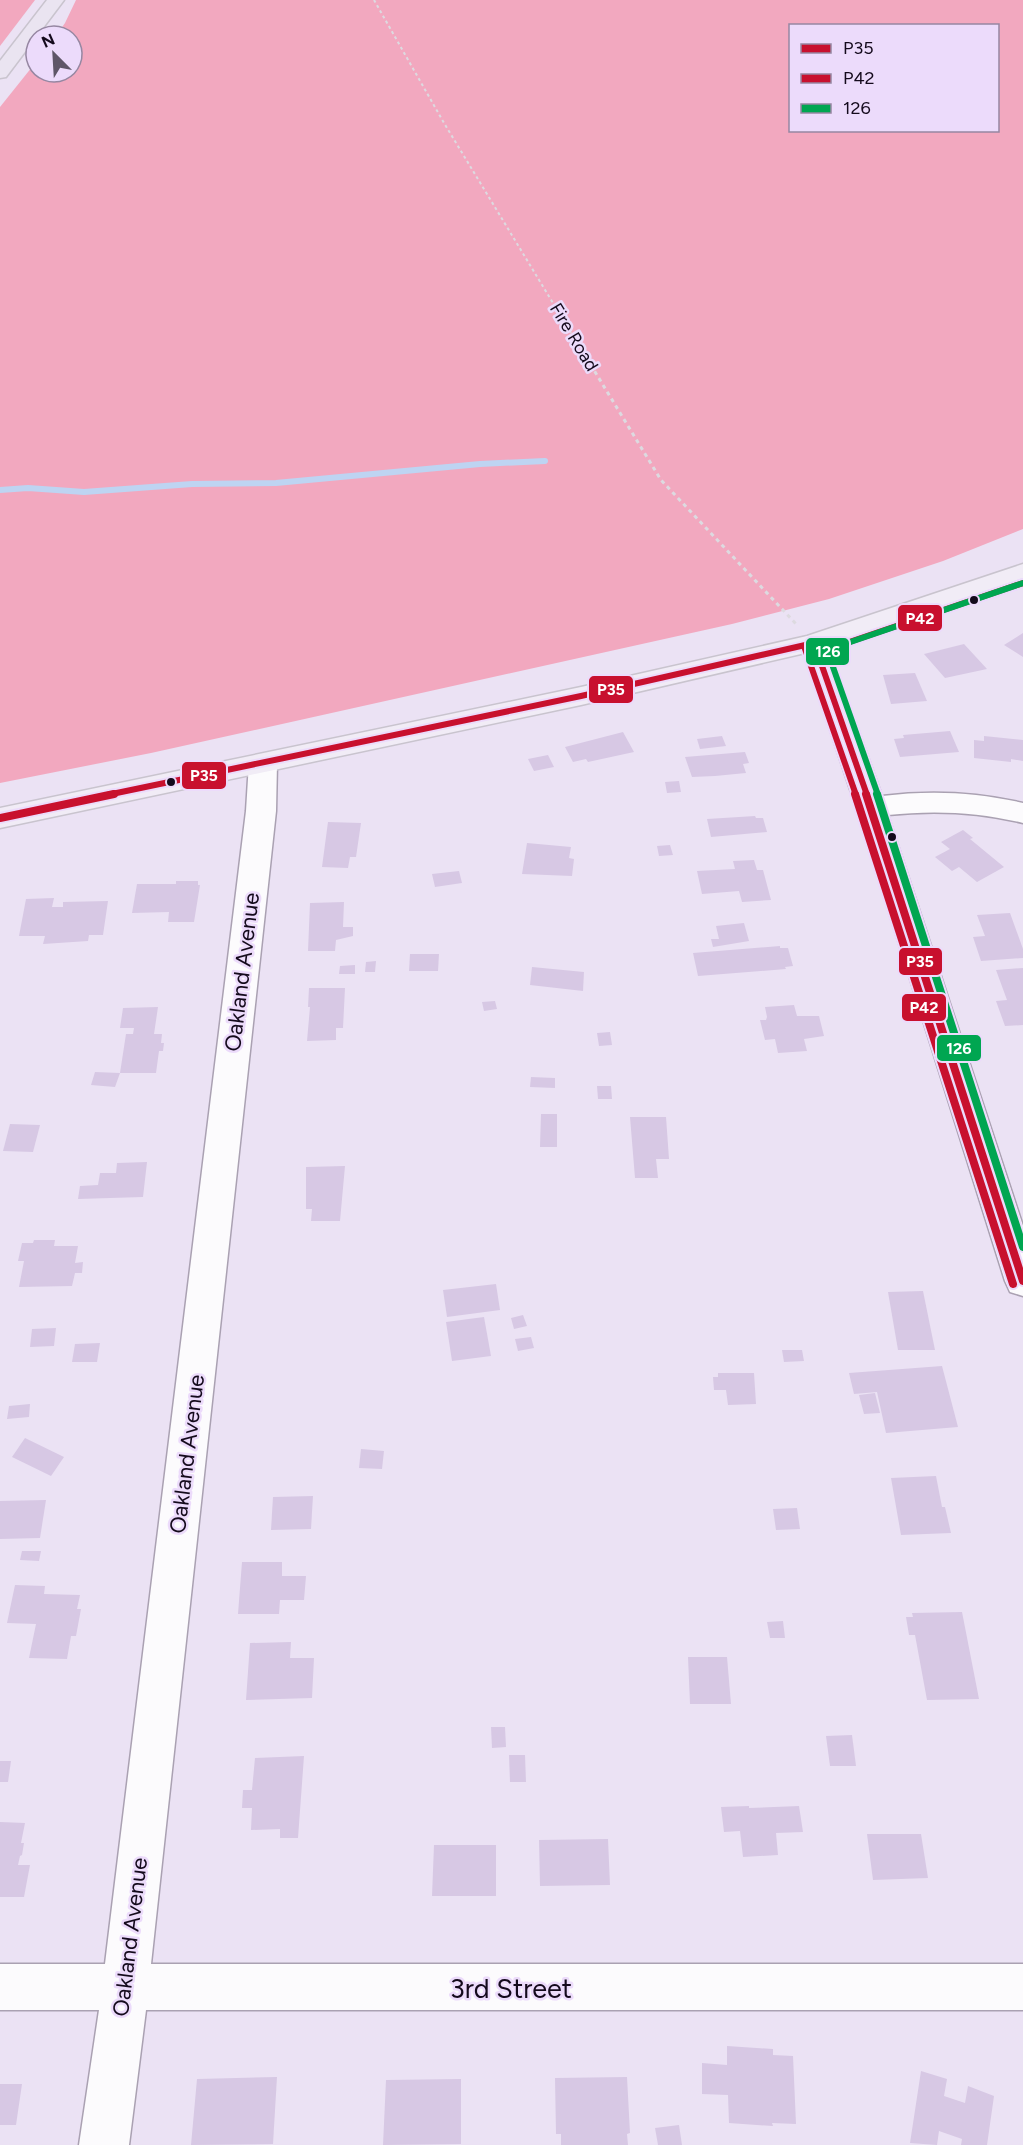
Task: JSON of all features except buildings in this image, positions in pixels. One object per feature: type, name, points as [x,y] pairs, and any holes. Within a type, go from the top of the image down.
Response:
[{"type":"highway","points":[[0,73],[56,0]]},
{"type":"main road","points":[[0,818],[581,696],[814,643],[1023,572]]},
{"type":"street","points":[[814,643],[871,807],[1023,1281]]},
{"type":"street","name":"Oakland Avenue","points":[[104,2145],[261,811],[263,763]]},
{"type":"street","points":[[871,807],[908,802],[954,802],[975,803],[1023,813]]},
{"type":"street","name":"3rd Street","points":[[0,1987],[124,1989],[1023,1987]]},
{"type":"path","name":"Fire Road","points":[[374,0],[444,123],[660,480],[814,643]]},
{"type":"shaded area","points":[[0,0],[35,0],[0,46]]},
{"type":"shaded area","points":[[76,0],[1023,0],[1023,529],[943,561],[829,599],[732,624],[151,753],[0,783],[0,107],[24,77],[24,84],[84,84],[84,24],[64,24]]},
{"type":"waterway","points":[[0,490],[28,488],[84,492],[192,484],[276,483],[480,464],[545,461]]},
{"type":"transit line","name":"P42","points":[[817,653],[1023,583]]},
{"type":"transit line","name":"126","points":[[1023,583],[827,650],[881,804],[1023,1247]]},
{"type":"transit line","name":"P35","points":[[814,643],[871,807],[1023,1281]]},
{"type":"transit line","name":"P35","points":[[0,818],[581,696],[814,643]]},
{"type":"transit line","name":"P42","points":[[804,646],[861,810],[1013,1284]]}]
